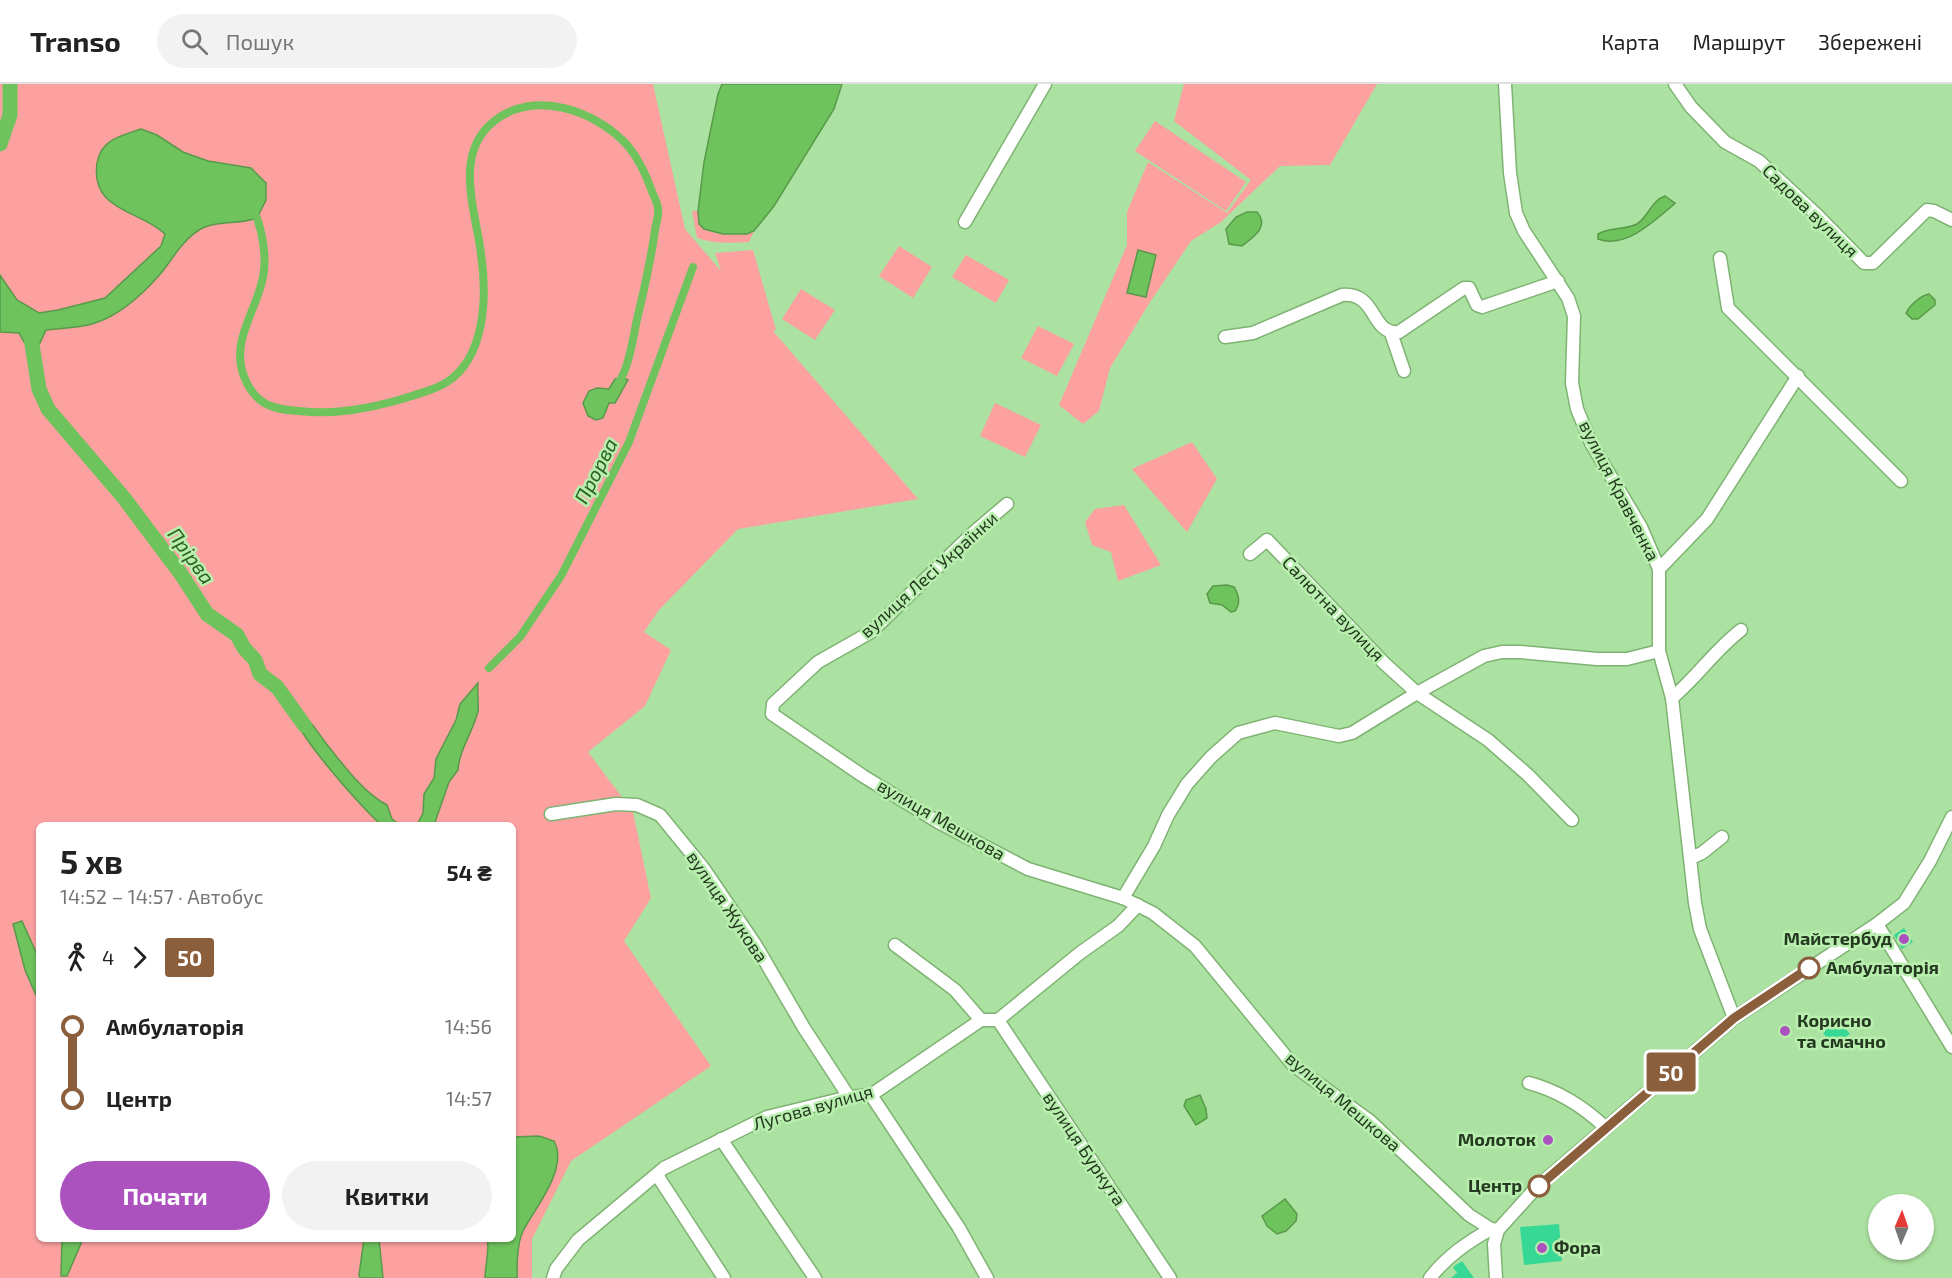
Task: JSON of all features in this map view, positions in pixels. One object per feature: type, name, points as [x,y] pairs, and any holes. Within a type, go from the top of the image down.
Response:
[{"type":"street","points":[[965,222],[1045,84]]},
{"type":"street","name":"вулиця Кравченка","points":[[1505,84],[1510,173],[1516,213],[1524,231],[1568,298],[1574,316],[1572,383],[1577,409],[1591,443],[1641,527],[1659,569],[1659,651],[1672,698],[1695,903],[1700,929],[1734,1018]]},
{"type":"street","name":"Садова вулиця","points":[[1675,84],[1690,107],[1725,142],[1759,161],[1864,263],[1873,263],[1927,210],[1952,220]]},
{"type":"street","points":[[1720,258],[1728,308],[1901,480]]},
{"type":"street","points":[[1225,337],[1253,333],[1342,296],[1352,294],[1361,298],[1384,329],[1391,333],[1399,332],[1464,288],[1469,288],[1477,305],[1482,307],[1558,281]]},
{"type":"street","points":[[1391,333],[1404,370]]},
{"type":"street","points":[[1659,569],[1707,519],[1798,376]]},
{"type":"street","name":"вулиця Лесі Українки","points":[[772,714],[772,704],[819,662],[871,632],[973,533],[1007,504]]},
{"type":"street","name":"Салютна вулиця","points":[[1250,554],[1267,540],[1384,663],[1417,693],[1488,740],[1528,775],[1572,820]]},
{"type":"street","points":[[1672,698],[1699,674],[1722,645],[1741,630]]},
{"type":"street","points":[[1123,898],[1187,784],[1238,734],[1275,723],[1294,725],[1339,736],[1352,733],[1466,664],[1502,652],[1627,659],[1659,651]]},
{"type":"street","name":"вулиця Мешкова","points":[[772,714],[863,776],[938,822],[1028,869],[1123,898],[1153,913],[1195,946],[1293,1065],[1370,1121],[1469,1215],[1495,1229]]},
{"type":"street","name":"вулиця Жукова","points":[[551,814],[616,804],[637,805],[660,815],[704,869],[749,934],[804,1028],[849,1097]]},
{"type":"street","points":[[1431,1278],[1440,1265],[1466,1244],[1495,1229],[1536,1188],[1734,1018],[1877,924],[1904,903],[1930,861],[1952,817]]},
{"type":"street","points":[[1691,858],[1702,853],[1722,837]]},
{"type":"street","points":[[895,945],[955,990],[981,1020],[998,1020],[1080,953],[1118,926],[1138,905]]},
{"type":"street","points":[[1877,924],[1952,1047]]},
{"type":"street","name":"Лугова вулиця","points":[[553,1278],[556,1269],[578,1240],[664,1168],[767,1117],[849,1097],[871,1095],[981,1020]]},
{"type":"street","name":"вулиця Буркута","points":[[998,1020],[1170,1278]]},
{"type":"street","points":[[1529,1083],[1556,1092],[1574,1102],[1606,1128]]},
{"type":"street","points":[[871,1095],[958,1228],[987,1278]]},
{"type":"street","points":[[721,1139],[815,1278]]},
{"type":"street","points":[[657,1175],[724,1278]]},
{"type":"street","points":[[1495,1229],[1496,1278]]},
{"type":"shaded area","points":[[0,84],[653,84],[685,229],[721,271],[715,253],[753,250],[776,330],[773,331],[918,499],[738,529],[659,610],[644,632],[671,650],[645,706],[588,752],[633,812],[651,898],[624,941],[711,1066],[571,1161],[532,1239],[532,1278],[0,1278]]},
{"type":"shaded area","points":[[722,84],[842,84],[834,109],[774,206],[754,231],[747,234],[723,234],[704,229],[699,224],[698,211],[704,162]]},
{"type":"shaded area","points":[[1184,84],[1377,84],[1330,165],[1280,166],[1221,222],[1191,241],[1110,368],[1099,411],[1083,424],[1059,405],[1127,245],[1127,212],[1148,162],[1227,213],[1251,180],[1174,121]]},
{"type":"shaded area","points":[[1155,121],[1246,182],[1226,211],[1135,151]]},
{"type":"shaded area","points":[[141,129],[157,135],[183,152],[208,161],[251,168],[266,183],[266,200],[257,218],[212,225],[193,234],[162,272],[122,310],[87,325],[46,330],[33,358],[19,333],[0,332],[0,275],[17,300],[39,313],[58,310],[105,298],[161,246],[165,234],[109,200],[101,191],[97,179],[99,155],[107,144]]},
{"type":"shaded area","points":[[1665,196],[1675,203],[1638,232],[1618,240],[1598,239],[1598,234],[1603,232],[1637,224],[1657,201]]},
{"type":"shaded area","points":[[692,211],[698,211],[700,223],[711,232],[742,234],[754,231],[749,242],[729,243],[703,240],[697,238]]},
{"type":"shaded area","points":[[1247,212],[1257,212],[1261,217],[1261,227],[1242,246],[1229,244],[1226,229],[1236,217]]},
{"type":"shaded area","points":[[899,246],[932,267],[913,298],[879,276]]},
{"type":"shaded area","points":[[1138,250],[1156,255],[1146,297],[1127,293]]},
{"type":"shaded area","points":[[966,255],[1009,280],[996,303],[952,277]]},
{"type":"shaded area","points":[[801,289],[835,310],[815,340],[782,319]]},
{"type":"shaded area","points":[[1929,294],[1935,300],[1935,305],[1918,319],[1912,319],[1906,313],[1908,310],[1919,299]]},
{"type":"shaded area","points":[[1038,326],[1074,344],[1057,376],[1021,358]]},
{"type":"shaded area","points":[[615,379],[628,380],[615,403],[609,403],[603,418],[596,420],[588,416],[583,403],[589,391],[597,388],[609,389]]},
{"type":"shaded area","points":[[995,403],[1041,425],[1025,457],[980,436]]},
{"type":"shaded area","points":[[1192,442],[1217,479],[1187,532],[1132,469]]},
{"type":"shaded area","points":[[1124,505],[1161,565],[1118,581],[1111,552],[1092,545],[1085,522],[1095,509]]},
{"type":"shaded area","points":[[1213,586],[1234,587],[1239,599],[1237,608],[1231,612],[1222,605],[1210,603],[1207,594]]},
{"type":"shaded area","points":[[478,683],[478,711],[461,755],[458,770],[449,782],[435,822],[418,822],[423,813],[424,794],[434,778],[436,759],[456,720],[460,704]]},
{"type":"shaded area","points":[[292,711],[304,717],[317,730],[355,779],[370,794],[387,805],[392,819],[396,822],[378,822],[371,815],[317,753],[297,723]]},
{"type":"shaded area","points":[[22,921],[36,952],[36,995],[25,970],[13,924]]},
{"type":"shaded area","points":[[1200,1095],[1207,1118],[1196,1125],[1184,1106],[1186,1100]]},
{"type":"shaded area","points":[[539,1136],[554,1141],[557,1163],[549,1188],[521,1236],[517,1278],[485,1278],[487,1242],[516,1242],[516,1137]]},
{"type":"shaded area","points":[[1285,1199],[1297,1214],[1296,1221],[1286,1231],[1277,1234],[1267,1226],[1262,1216]]},
{"type":"shaded area","points":[[62,1242],[82,1242],[67,1276],[61,1276]]},
{"type":"shaded area","points":[[364,1242],[379,1242],[383,1278],[360,1278]]},
{"type":"building","name":"Майстербуд","points":[[1904,928],[1913,942],[1902,949],[1894,935]]},
{"type":"building","points":[[1825,1022],[1830,1029],[1840,1022],[1850,1034],[1832,1047],[1819,1026]]},
{"type":"building","name":"Фора","points":[[1559,1224],[1562,1261],[1524,1265],[1520,1227]]},
{"type":"building","points":[[1462,1261],[1474,1278],[1451,1278],[1457,1273],[1453,1267]]},
{"type":"waterway","name":"Прірва","points":[[0,144],[10,115],[10,84]]},
{"type":"waterway","points":[[257,218],[264,244],[264,271],[257,298],[242,337],[240,351],[241,365],[250,389],[264,403],[281,409],[324,412],[362,408],[412,396],[447,382],[460,371],[470,357],[481,324],[483,270],[470,184],[470,167],[481,135],[493,122],[509,112],[527,106],[546,105],[582,114],[600,123],[628,146],[644,172],[658,207],[650,262],[631,348],[625,370],[617,386]]},
{"type":"waterway","name":"Прорва","points":[[489,668],[520,637],[561,576],[629,442],[693,267]]},
{"type":"waterway","name":"Прірва","points":[[31,338],[39,389],[48,409],[124,498],[181,574],[207,614],[237,635],[244,648],[255,660],[260,674],[277,687],[305,726]]},
{"type":"bus line","name":"50","points":[[1539,1186],[1734,1018],[1809,968]]},
{"type":"place","name":"Майстербуд","points":[[1904,939]]},
{"type":"place","name":"Амбулаторія","points":[[1809,968]]},
{"type":"place","name":"Корисно та смачно","points":[[1785,1031]]},
{"type":"place","name":"Молоток","points":[[1548,1140]]},
{"type":"place","name":"Центр","points":[[1539,1186]]},
{"type":"place","name":"Фора","points":[[1542,1248]]}]
